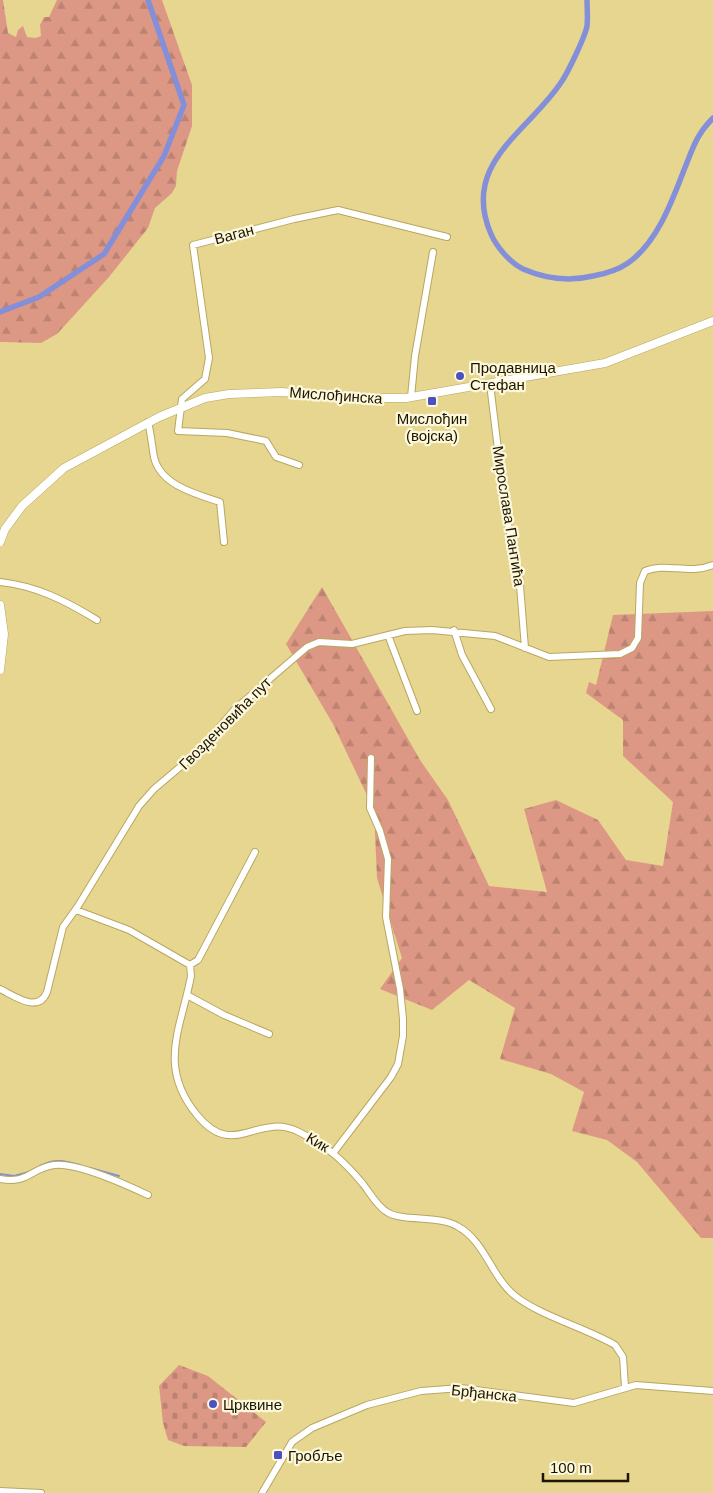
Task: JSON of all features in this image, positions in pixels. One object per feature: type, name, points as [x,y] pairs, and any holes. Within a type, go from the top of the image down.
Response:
[{"type":"main road","name":"Мислођинска","points":[[0,542],[6,529],[22,506],[60,472],[88,453],[148,422],[210,397],[264,392],[382,399],[411,397],[605,363],[713,321]]},
{"type":"main road","points":[[0,605],[4,634],[0,670]]},
{"type":"street","name":"Ваган","points":[[179,408],[182,399],[205,379],[209,358],[193,245],[294,218],[338,210],[447,237]]},
{"type":"street","points":[[411,397],[415,356],[433,252]]},
{"type":"street","name":"Мирослава Пантића","points":[[490,384],[506,515],[519,573],[525,648]]},
{"type":"street","points":[[179,408],[178,431],[227,433],[266,441],[276,457],[299,465]]},
{"type":"street","points":[[148,422],[155,458],[163,476],[196,494],[220,502],[224,542]]},
{"type":"street","name":"Гвозденовића пут","points":[[0,989],[31,1003],[38,1004],[42,1000],[47,992],[60,932],[76,910],[127,824],[146,798],[188,762],[226,718],[312,644],[319,642],[352,644],[405,631],[454,630],[495,636],[542,656],[555,658],[620,654],[628,651],[638,638],[640,583],[645,571],[652,568],[698,570],[713,565]]},
{"type":"street","points":[[0,582],[41,590],[63,599],[97,620]]},
{"type":"street","points":[[454,630],[462,655],[491,709]]},
{"type":"street","points":[[388,635],[417,711]]},
{"type":"street","points":[[334,1152],[391,1077],[398,1064],[403,1036],[400,989],[386,917],[388,859],[380,831],[370,808],[371,758]]},
{"type":"street","points":[[76,910],[121,927],[190,965],[198,960],[255,852]]},
{"type":"street","name":"Кик","points":[[190,965],[191,976],[174,1043],[175,1067],[186,1097],[208,1128],[224,1136],[246,1133],[270,1126],[284,1126],[303,1134],[334,1152],[386,1212],[446,1222],[459,1227],[478,1244],[508,1288],[519,1299],[615,1345],[623,1357],[625,1387]]},
{"type":"street","points":[[187,995],[269,1034]]},
{"type":"street","points":[[0,1179],[20,1180],[50,1166],[65,1165],[98,1174],[148,1195]]},
{"type":"street","name":"Брђанска","points":[[262,1493],[292,1442],[312,1428],[391,1398],[421,1391],[461,1388],[574,1402],[588,1400],[636,1385],[713,1391]]},
{"type":"street","points":[[0,1491],[40,1493]]},
{"type":"green space","points":[[0,0],[3,0],[8,33],[16,37],[18,30],[23,26],[27,37],[36,38],[41,36],[40,25],[44,17],[49,17],[57,0],[162,0],[192,85],[192,126],[177,171],[176,186],[172,193],[155,208],[148,228],[109,277],[57,334],[41,343],[0,342]]},
{"type":"green space","points":[[322,587],[420,760],[448,800],[489,886],[547,892],[524,809],[556,800],[598,820],[626,860],[663,866],[673,802],[623,756],[623,720],[586,693],[589,682],[596,685],[613,615],[713,611],[713,1238],[701,1238],[637,1162],[607,1140],[572,1131],[584,1092],[551,1074],[500,1059],[515,1008],[469,980],[432,1010],[380,989],[402,958],[377,878],[374,810],[333,724],[286,644]]},
{"type":"green space","points":[[179,1365],[208,1376],[266,1422],[246,1447],[184,1446],[168,1440],[163,1423],[159,1386]]},
{"type":"waterway","points":[[0,312],[39,297],[104,254],[164,156],[184,105],[148,0]]},
{"type":"waterway","points":[[587,0],[586,31],[565,77],[548,99],[502,150],[491,168],[484,187],[484,209],[491,234],[508,258],[523,269],[549,277],[566,279],[602,274],[628,263],[638,255],[655,233],[669,208],[695,142],[713,118]]},
{"type":"waterway","points":[[40,1166],[55,1161],[65,1161],[80,1165]]},
{"type":"waterway","points":[[90,1168],[119,1176]]},
{"type":"waterway","points":[[0,1174],[14,1176],[29,1172]]},
{"type":"place","name":"Продавница Стефан","points":[[460,376]]},
{"type":"place","name":"Мислођин (војска)","points":[[432,401]]},
{"type":"place","name":"Црквине","points":[[213,1404]]},
{"type":"place","name":"Гробље","points":[[278,1455]]}]
